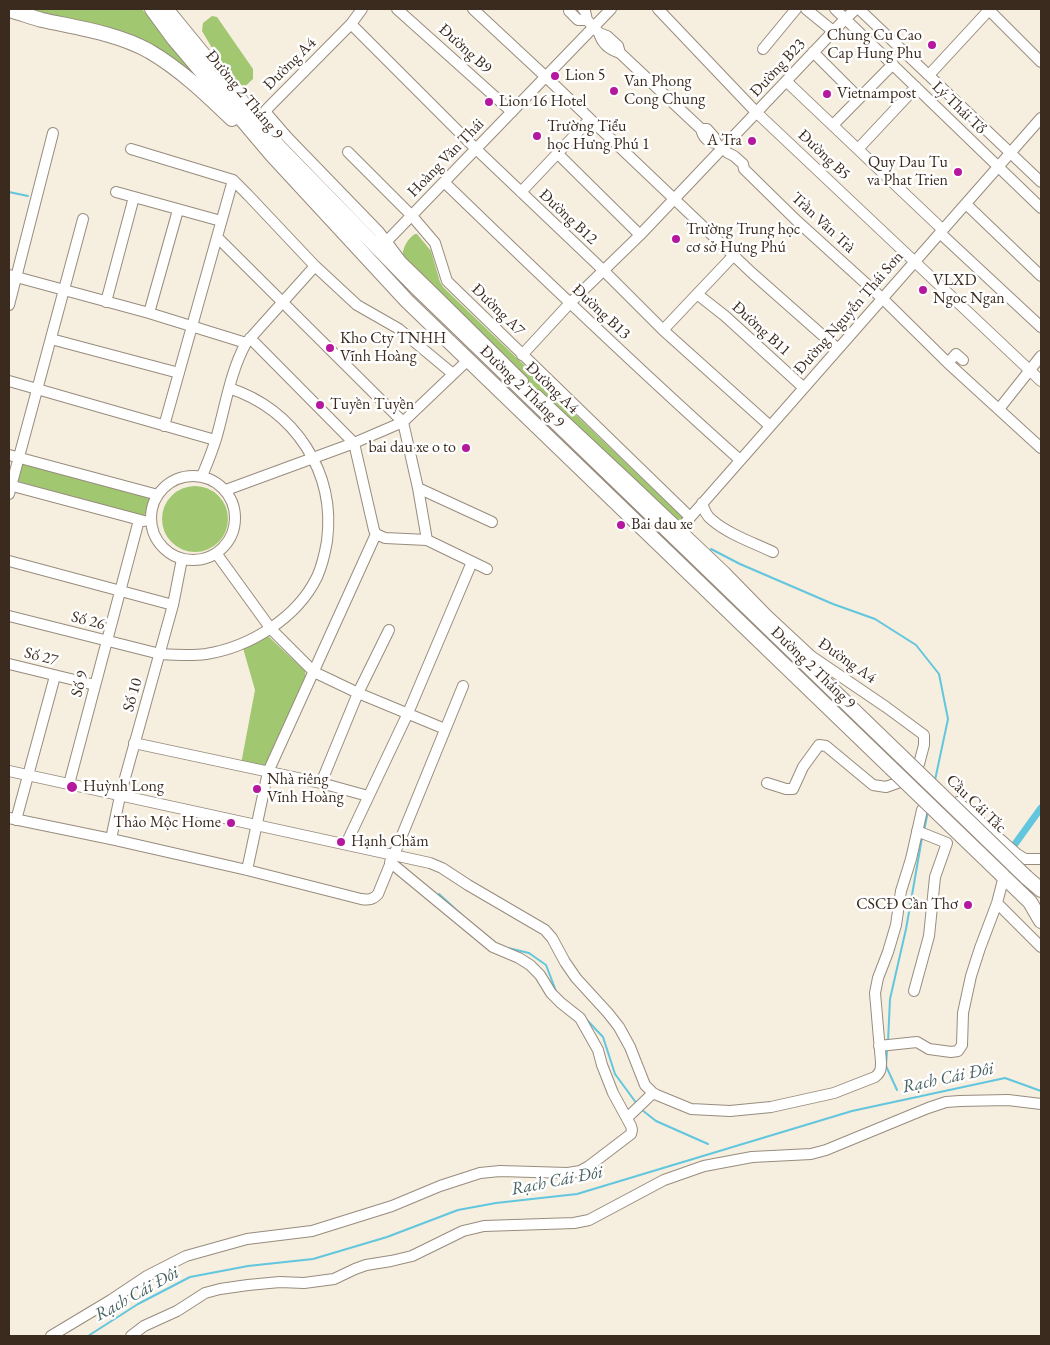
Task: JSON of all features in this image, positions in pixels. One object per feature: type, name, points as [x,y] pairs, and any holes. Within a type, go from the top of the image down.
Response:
[{"type":"highway","name":"Đường 2 Tháng 9","points":[[152,9],[174,39],[272,156],[407,301],[891,768]]},
{"type":"highway","name":"Đường 2 Tháng 9","points":[[166,9],[280,147],[418,289],[902,757]]},
{"type":"highway","points":[[174,9],[219,73]]},
{"type":"highway","points":[[9,10],[39,19],[98,32],[126,41],[148,51],[170,64],[188,78],[272,156]]},
{"type":"highway","points":[[9,20],[16,18],[39,19]]},
{"type":"highway","name":"Cầu Cái Tắc","points":[[902,757],[1041,890]]},
{"type":"highway","name":"Cầu Cái Tắc","points":[[891,768],[1002,875]]},
{"type":"highway","points":[[1002,875],[1030,902],[1041,921]]},
{"type":"street","name":"Đường A4","points":[[360,9],[351,24],[266,110],[270,118],[379,232],[401,261],[531,389],[725,572],[768,616],[811,656],[924,735],[919,764],[900,782],[886,787],[873,785],[826,746],[820,746],[803,767],[792,789],[767,783]]},
{"type":"street","name":"Đường B9","points":[[398,9],[512,112]]},
{"type":"street","points":[[472,9],[734,255],[838,349]]},
{"type":"street","name":"Trần Văn Trà","points":[[569,9],[578,20],[593,26],[618,46],[620,53],[701,129],[707,130],[722,148],[743,164],[744,169],[797,221],[883,298],[948,363],[1041,448]]},
{"type":"street","points":[[583,9],[593,26]]},
{"type":"street","name":"Hoàng Văn Thái","points":[[386,242],[611,9]]},
{"type":"street","name":"Đường B5","points":[[658,9],[756,112],[1041,381]]},
{"type":"street","points":[[806,9],[833,31]]},
{"type":"street","name":"Lý Thái Tổ","points":[[835,9],[1041,208]]},
{"type":"street","name":"Đường B23","points":[[522,355],[570,303],[640,235],[844,18],[858,9]]},
{"type":"street","name":"Lý Thái Tổ","points":[[858,9],[1041,182]]},
{"type":"street","points":[[929,75],[988,9],[1041,62]]},
{"type":"street","points":[[763,49],[791,11]]},
{"type":"street","name":"Đường B12","points":[[351,24],[476,150],[603,270],[663,330],[770,426]]},
{"type":"street","points":[[813,52],[859,98]]},
{"type":"street","points":[[833,125],[893,64]]},
{"type":"street","points":[[786,81],[1041,327]]},
{"type":"street","points":[[858,149],[916,87]]},
{"type":"street","points":[[521,192],[590,119]]},
{"type":"street","name":"Đường Nguyễn Thái Sơn","points":[[680,529],[998,166],[1040,122]]},
{"type":"street","points":[[9,305],[12,276],[53,133]]},
{"type":"street","points":[[131,148],[233,180],[315,266],[357,305],[399,329],[453,374]]},
{"type":"street","name":"Đường A7","points":[[348,152],[412,216],[435,243],[446,281],[690,517]]},
{"type":"street","points":[[558,154],[640,235]]},
{"type":"street","points":[[164,426],[233,180]]},
{"type":"street","name":"Đường B13","points":[[444,182],[672,399],[740,460]]},
{"type":"street","points":[[116,192],[221,222]]},
{"type":"street","points":[[106,302],[134,197]]},
{"type":"street","points":[[966,204],[1041,276]]},
{"type":"street","points":[[148,312],[178,210]]},
{"type":"street","points":[[83,219],[37,390],[14,456],[10,488],[152,524]]},
{"type":"street","points":[[217,236],[403,422],[418,488],[427,540]]},
{"type":"street","points":[[663,330],[734,255]]},
{"type":"street","points":[[202,476],[216,440],[242,350],[248,340],[315,266]]},
{"type":"street","points":[[12,276],[248,340],[354,444],[376,534],[385,538],[427,540],[487,568]]},
{"type":"street","name":"Đường B11","points":[[697,294],[725,316],[804,388]]},
{"type":"street","points":[[51,339],[179,373]]},
{"type":"street","points":[[948,363],[956,354],[963,360]]},
{"type":"street","points":[[999,409],[1041,356]]},
{"type":"street","points":[[226,490],[354,444],[403,422],[468,360]]},
{"type":"street","points":[[9,381],[216,440]]},
{"type":"street","name":"Số 26","points":[[9,616],[160,654],[186,656],[207,654],[234,646],[270,629],[287,616],[305,596],[317,577],[326,550],[328,531],[326,498],[322,482],[313,458],[300,437],[290,426],[260,401],[230,388]]},
{"type":"street","points":[[14,456],[158,495]]},
{"type":"street","points":[[202,476],[215,481],[226,490],[236,515],[234,528],[229,540],[216,553],[196,560],[171,554],[162,546],[155,536],[152,524],[152,509],[158,495],[166,485],[177,479],[202,476]]},
{"type":"street","points":[[418,488],[492,522]]},
{"type":"street","points":[[702,502],[711,520],[773,552]]},
{"type":"street","name":"Số 9","points":[[69,784],[139,520]]},
{"type":"street","points":[[247,870],[268,772],[376,534]]},
{"type":"street","points":[[216,553],[270,629],[314,672],[358,693],[445,729]]},
{"type":"street","name":"Số 10","points":[[111,839],[134,743],[173,605],[182,558]]},
{"type":"street","points":[[9,561],[173,605]]},
{"type":"street","points":[[346,844],[408,713],[472,562]]},
{"type":"street","points":[[321,783],[358,693],[390,630]]},
{"type":"street","name":"Số 27","points":[[9,665],[95,686]]},
{"type":"street","points":[[55,676],[28,775],[13,819],[247,870],[368,900],[378,894],[463,686]]},
{"type":"street","points":[[134,743],[321,783],[368,796]]},
{"type":"street","points":[[9,771],[346,844],[391,859],[436,865],[545,930],[552,938],[576,978],[619,1027],[645,1085],[653,1094],[691,1109],[730,1111],[771,1107],[834,1093],[875,1077],[880,1073],[882,1046],[875,993],[878,978],[896,925],[901,891],[911,859],[923,833],[922,810]]},
{"type":"street","points":[[958,802],[1025,859],[1041,859]]},
{"type":"street","points":[[914,991],[929,936],[935,877],[947,843],[923,833]]},
{"type":"street","points":[[51,1336],[147,1276],[186,1256],[247,1239],[312,1231],[392,1206],[461,1178],[500,1171],[568,1173],[580,1171],[628,1137],[632,1130],[613,1093],[598,1050],[580,1018],[560,1003],[530,965],[513,955],[493,947],[391,859]]},
{"type":"street","points":[[882,1046],[917,1042],[929,1049],[955,1051],[962,1045],[963,1013],[971,976],[998,903],[1002,875]]},
{"type":"street","points":[[998,903],[1041,947]]},
{"type":"street","points":[[627,1118],[653,1094]]},
{"type":"street","points":[[131,1336],[144,1326],[176,1311],[205,1293],[264,1283],[304,1283],[334,1279],[354,1268],[412,1256],[463,1231],[484,1226],[574,1224],[588,1220],[664,1180],[704,1166],[752,1157],[811,1154],[826,1150],[946,1102],[960,1100],[1008,1100],[1041,1104]]},
{"type":"green space","points":[[23,9],[142,9],[195,71],[192,74],[149,49]]},
{"type":"green space","points":[[212,16],[217,17],[253,69],[253,79],[243,88],[235,87],[202,31],[203,23]]},
{"type":"green space","points":[[415,234],[431,251],[443,287],[682,517],[682,520],[676,524],[402,257],[406,244]]},
{"type":"green space","points":[[23,463],[147,495],[150,501],[148,513],[142,516],[17,481],[20,465]]},
{"type":"green space","points":[[188,486],[202,486],[214,491],[223,500],[228,512],[226,532],[219,543],[202,552],[188,552],[176,547],[167,538],[162,526],[162,512],[167,500],[176,491]]},
{"type":"green space","points":[[268,636],[305,671],[306,678],[265,766],[241,764],[255,690],[243,648]]},
{"type":"waterway","points":[[9,192],[28,196]]},
{"type":"waterway","points":[[711,549],[740,564],[833,604],[875,619],[916,645],[939,674],[948,719],[935,780]]},
{"type":"waterway","points":[[1015,844],[1041,808]]},
{"type":"waterway","points":[[924,831],[928,811]]},
{"type":"waterway","points":[[888,1042],[890,999],[906,929],[922,838]]},
{"type":"waterway","points":[[439,894],[463,916]]},
{"type":"waterway","points":[[508,948],[529,953],[546,965],[556,991]]},
{"type":"waterway","points":[[585,1018],[603,1037],[615,1074],[637,1104]]},
{"type":"waterway","points":[[887,1050],[886,1066],[897,1090]]},
{"type":"waterway","name":"Rạch Cái Đôi","points":[[88,1336],[138,1304],[190,1277],[248,1266],[313,1259],[387,1237],[458,1210],[496,1203],[577,1194],[852,1111],[1005,1078],[1041,1091]]},
{"type":"waterway","points":[[642,1110],[656,1121],[708,1144]]},
{"type":"place","name":"Chung Cu Cao Cap Hung Phu","points":[[932,45]]},
{"type":"place","name":"Lion 5","points":[[555,76]]},
{"type":"place","name":"Van Phong Cong Chung","points":[[614,91]]},
{"type":"place","name":"Vietnampost","points":[[827,94]]},
{"type":"place","name":"Lion 16 Hotel","points":[[489,102]]},
{"type":"place","name":"Trường Tiểu học Hưng Phú 1","points":[[537,136]]},
{"type":"place","name":"A Tra","points":[[752,141]]},
{"type":"place","name":"Quy Dau Tu va Phat Trien","points":[[958,172]]},
{"type":"place","name":"Trường Trung học cơ sở Hưng Phú","points":[[676,239]]},
{"type":"place","name":"VLXD Ngoc Ngan","points":[[923,290]]},
{"type":"place","name":"Kho Cty TNHH Vĩnh Hoàng","points":[[330,348]]},
{"type":"place","name":"Tuyền Tuyền","points":[[320,405]]},
{"type":"place","name":"bai dau xe o to","points":[[466,448]]},
{"type":"place","name":"Bai dau xe","points":[[621,525]]},
{"type":"place","name":"Huỳnh Long","points":[[72,787]]},
{"type":"place","name":"Nhà riêng Vĩnh Hoàng","points":[[257,789]]},
{"type":"place","name":"Thảo Mộc Home","points":[[231,823]]},
{"type":"place","name":"Hạnh Chăm","points":[[341,842]]},
{"type":"place","name":"CSCĐ Cần Thơ","points":[[968,905]]}]
